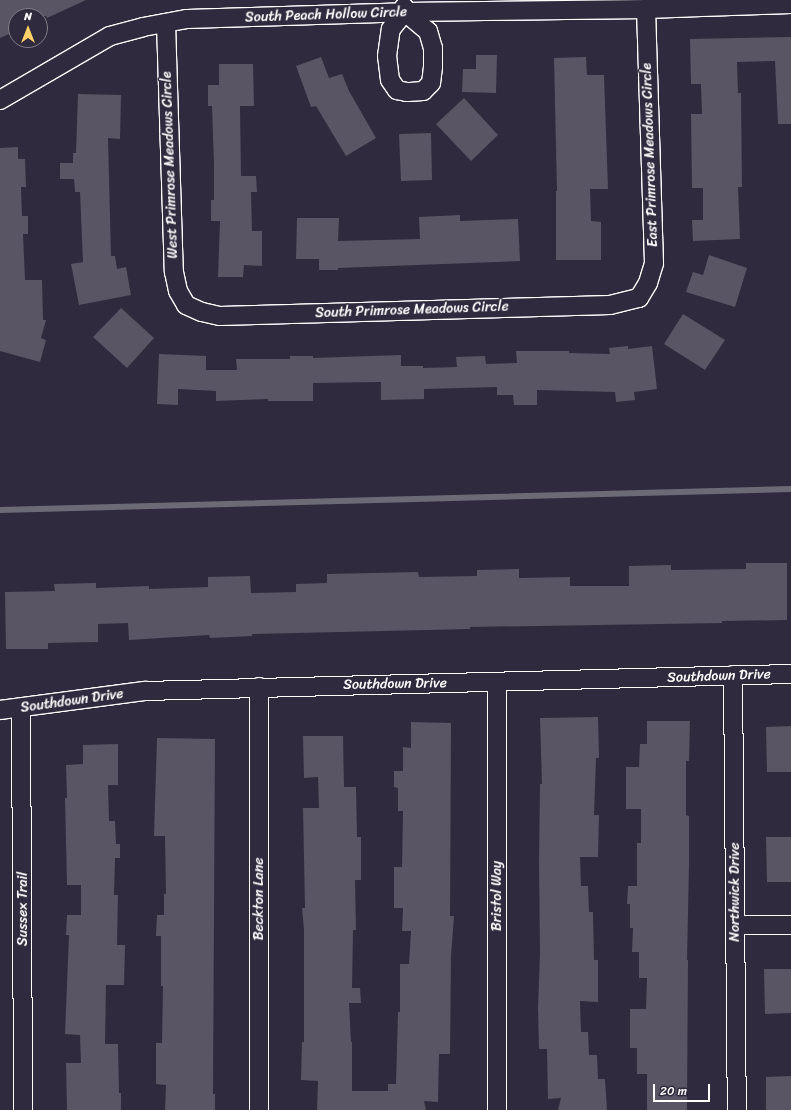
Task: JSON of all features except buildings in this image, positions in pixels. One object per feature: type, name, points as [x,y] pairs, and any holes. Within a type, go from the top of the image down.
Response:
[{"type":"street","name":"South Peach Hollow Circle","points":[[0,100],[110,36],[187,19],[404,6],[646,9],[791,4]]},
{"type":"street","name":"East Primrose Meadows Circle","points":[[639,298],[648,283],[654,263],[646,9]]},
{"type":"street","name":"West Primrose Meadows Circle","points":[[166,23],[174,272],[178,291],[186,305]]},
{"type":"street","name":"South Primrose Meadows Circle","points":[[186,305],[202,312],[220,316],[610,305],[639,298]]},
{"type":"street","name":"Southdown Drive","points":[[0,710],[145,691],[791,674]]},
{"type":"street","name":"Northwick Drive","points":[[733,675],[737,1110]]},
{"type":"street","name":"Bristol Way","points":[[497,682],[497,1110]]},
{"type":"street","name":"Beckton Lane","points":[[259,687],[259,1110]]},
{"type":"street","name":"Sussex Trail","points":[[21,708],[23,1110]]},
{"type":"street","points":[[735,925],[791,925]]},
{"type":"waterway","points":[[0,510],[791,489]]}]
